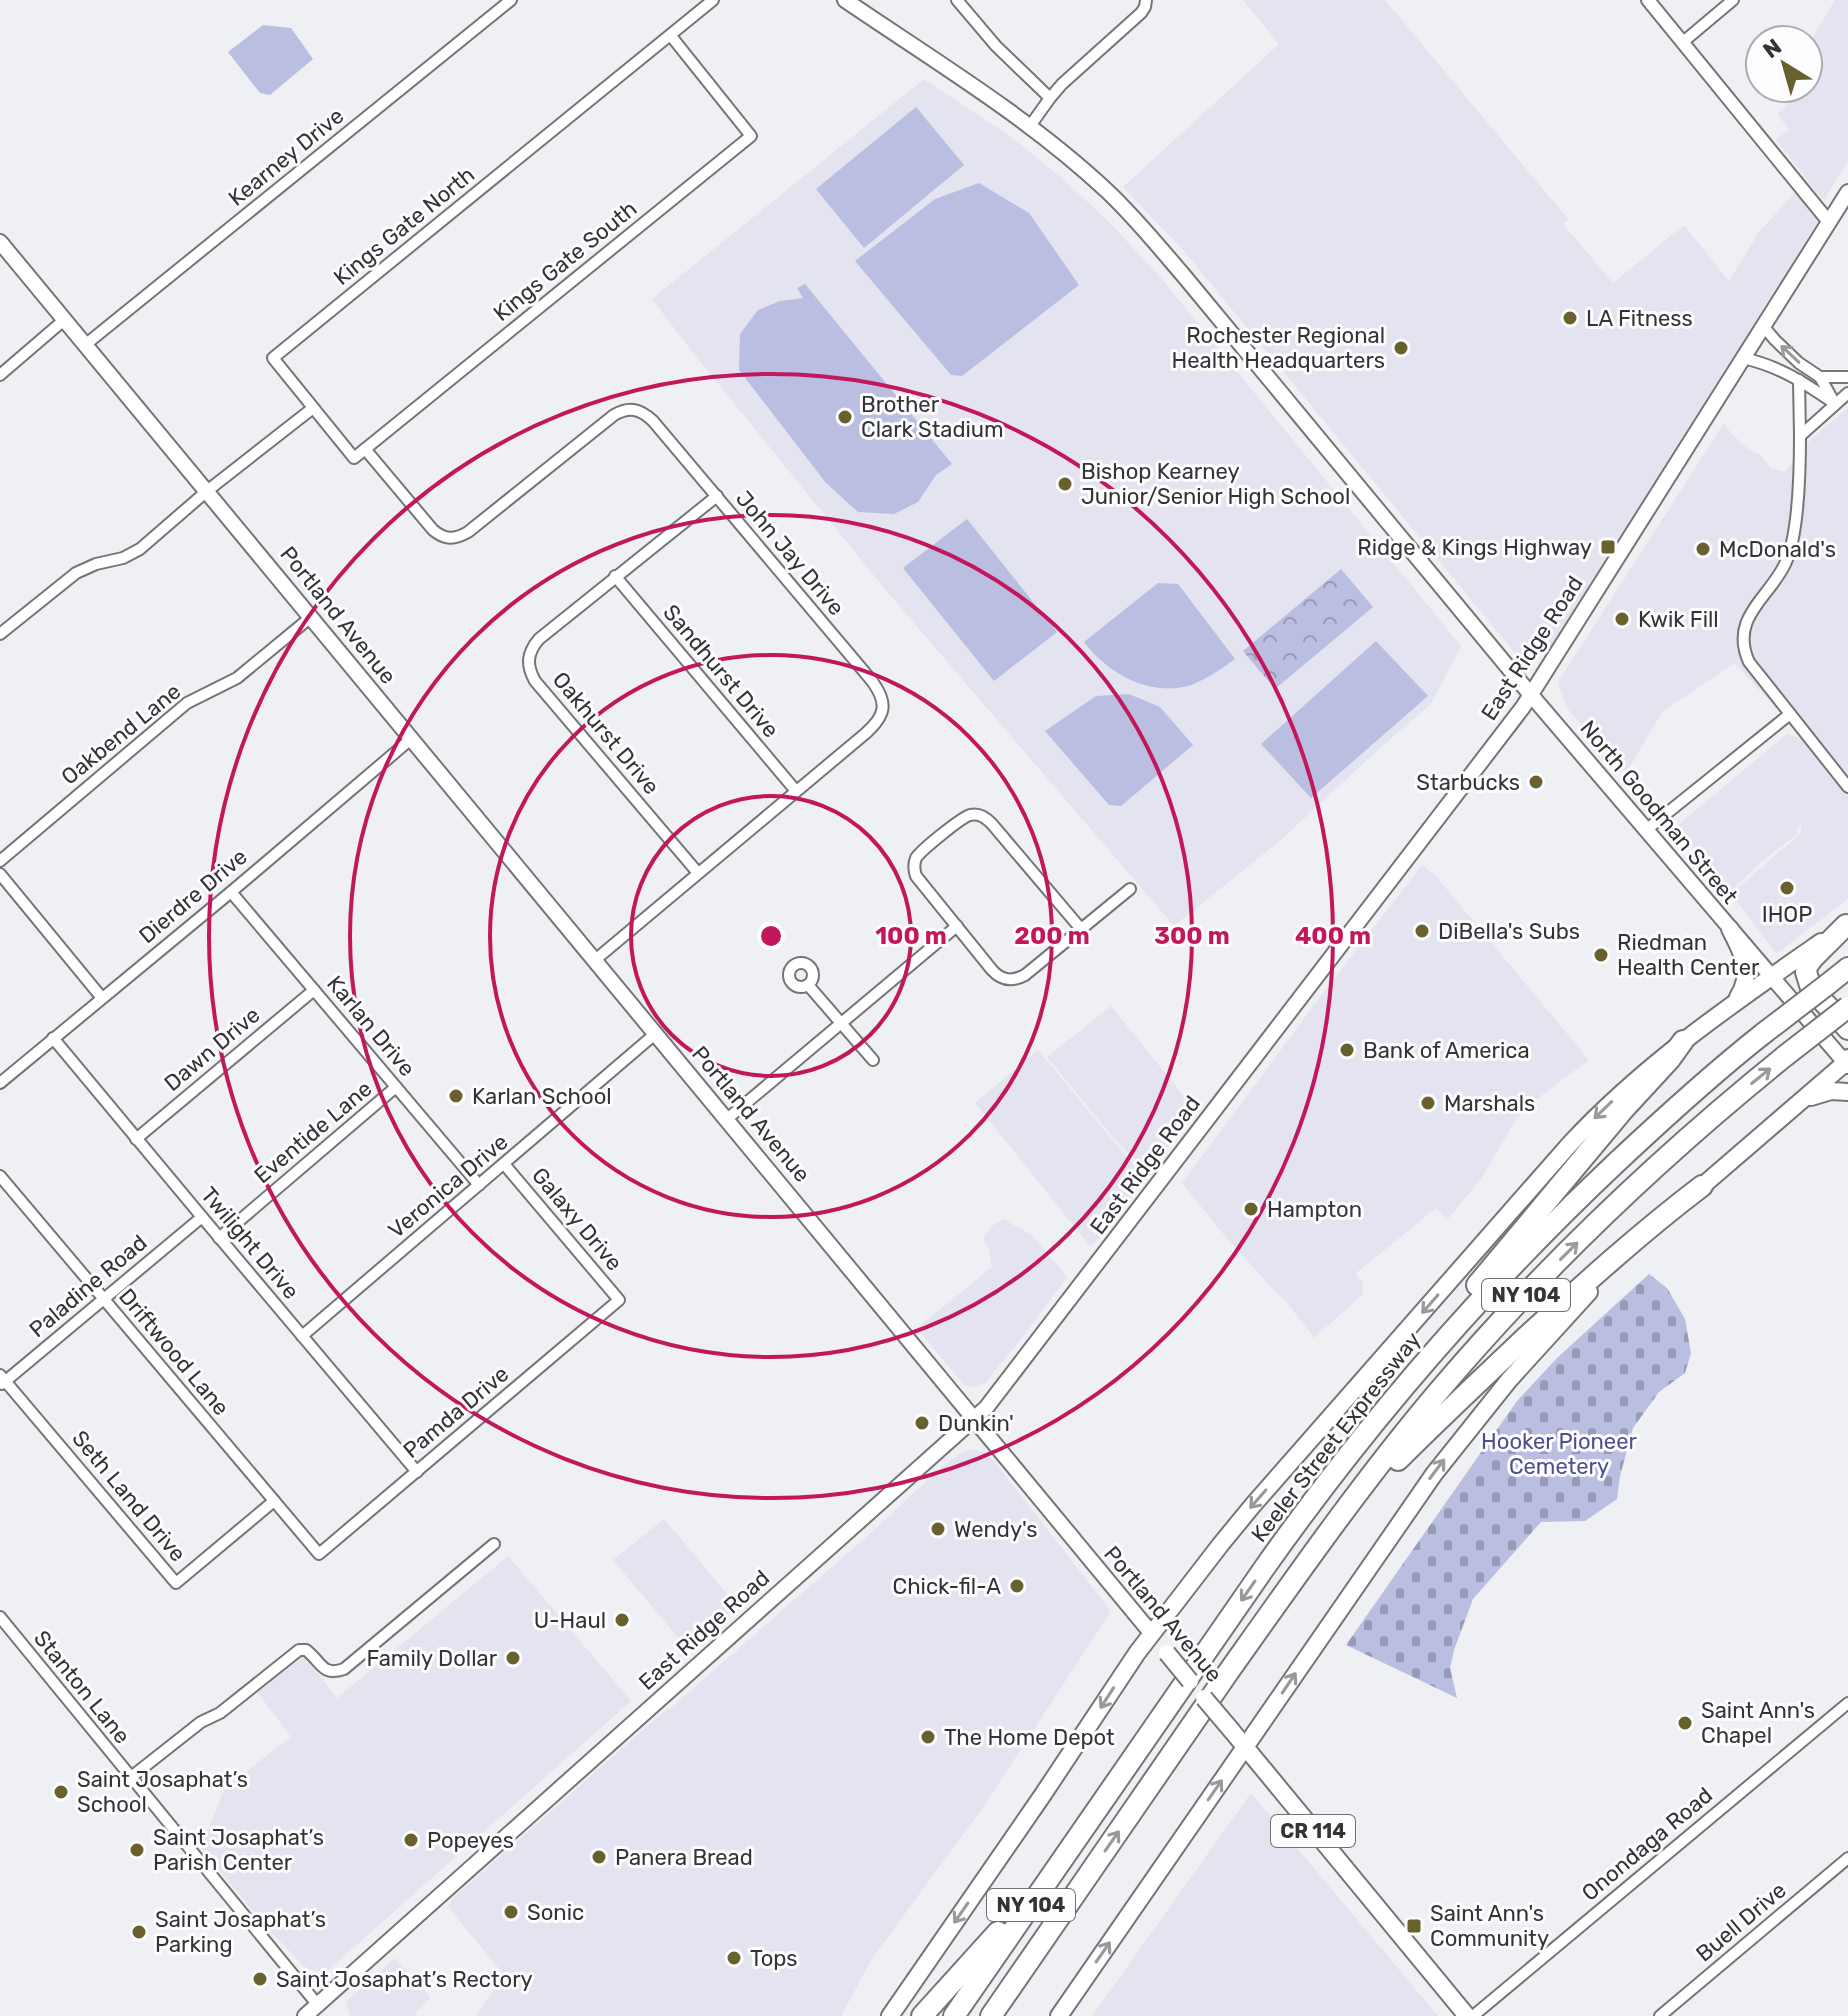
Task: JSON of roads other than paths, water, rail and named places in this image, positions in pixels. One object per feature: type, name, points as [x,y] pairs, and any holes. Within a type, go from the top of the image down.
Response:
[{"type":"highway","points":[[1847,924],[1813,958],[1806,972],[1811,988],[1848,1029]]},
{"type":"highway","name":"Keeler Street Expressway","points":[[954,2016],[1274,1553],[1379,1417],[1462,1319],[1575,1201],[1663,1119],[1764,1033],[1848,968]]},
{"type":"highway","name":"NY 104","points":[[991,2016],[1302,1567],[1417,1418],[1519,1303],[1652,1171],[1716,1113],[1848,1007]]},
{"type":"highway","points":[[1379,1417],[1488,1271],[1683,1041]]},
{"type":"highway","points":[[1302,1567],[1370,1488],[1457,1401],[1615,1256],[1702,1186]]},
{"type":"highway","points":[[922,2016],[1002,1927],[1107,1794]]},
{"type":"highway","points":[[998,2016],[1068,1905]]},
{"type":"main road","name":"North Goodman Street","points":[[845,0],[1030,126],[1107,191],[1146,232],[1531,695],[1847,1063]]},
{"type":"main road","name":"East Ridge Road","points":[[305,2016],[322,2010],[986,1408],[1531,695],[1848,192]]},
{"type":"main road","name":"Portland Avenue","points":[[0,242],[1470,2016]]},
{"type":"main road","points":[[890,2016],[1152,1634],[1247,1511],[1564,1151],[1617,1096],[1683,1041],[1847,924]]},
{"type":"main road","points":[[1728,1008],[1740,994],[1747,977],[1743,957],[1730,929]]},
{"type":"main road","points":[[1059,2016],[1407,1511],[1475,1420],[1531,1354],[1631,1250],[1847,1063]]},
{"type":"main road","points":[[1796,1106],[1827,1091],[1848,1092]]},
{"type":"street","name":"Kearney Drive","points":[[85,345],[511,0]]},
{"type":"street","name":"Kings Gate North","points":[[313,408],[273,358],[713,0]]},
{"type":"street","points":[[957,0],[996,46],[1050,98]]},
{"type":"street","points":[[1030,126],[1062,84],[1141,13],[1146,0]]},
{"type":"street","points":[[1648,0],[1829,222]]},
{"type":"street","points":[[1683,42],[1733,0]]},
{"type":"street","name":"Kings Gate South","points":[[365,449],[751,136],[671,36]]},
{"type":"street","points":[[0,375],[64,320]]},
{"type":"street","points":[[1763,326],[1799,363],[1820,377],[1835,404]]},
{"type":"street","points":[[1743,358],[1790,374],[1835,404]]},
{"type":"street","points":[[1820,377],[1848,377]]},
{"type":"street","points":[[1799,380],[1800,436],[1794,530],[1788,560],[1780,576],[1754,606],[1744,631],[1745,654],[1848,787]]},
{"type":"street","points":[[1800,436],[1848,393]]},
{"type":"street","points":[[0,634],[76,573],[96,564],[123,558],[140,549],[207,491],[313,408],[354,458],[365,449]]},
{"type":"street","name":"John Jay Drive","points":[[365,449],[433,530],[441,537],[450,539],[468,532],[614,415],[632,408],[645,414],[881,694],[880,718],[875,725],[595,960]]},
{"type":"street","name":"Oakhurst Drive","points":[[698,873],[535,681],[528,662],[534,645],[717,496]]},
{"type":"street","name":"Sandhurst Drive","points":[[615,576],[796,791]]},
{"type":"street","name":"Oakbend Lane","points":[[0,861],[187,703],[237,678],[311,617]]},
{"type":"street","points":[[1646,830],[1790,714]]},
{"type":"street","name":"Dierdre Drive","points":[[0,1083],[411,739]]},
{"type":"street","points":[[1081,929],[984,817],[974,814],[964,817],[923,850],[914,864],[916,876],[996,975],[1010,980],[1025,975],[1130,889]]},
{"type":"street","points":[[0,874],[102,998]]},
{"type":"street","name":"Karlan Drive","points":[[231,892],[479,1185]]},
{"type":"street","points":[[727,1119],[957,926]]},
{"type":"street","points":[[808,985],[873,1060]]},
{"type":"street","name":"Dawn Drive","points":[[136,1139],[314,990]]},
{"type":"street","name":"Veronica Drive","points":[[302,1336],[655,1034]]},
{"type":"street","name":"Twilight Drive","points":[[53,1038],[417,1472]]},
{"type":"street","name":"Eventide Lane","points":[[219,1238],[396,1087]]},
{"type":"street","name":"Galaxy Drive","points":[[504,1164],[619,1300]]},
{"type":"street","name":"Driftwood Lane","points":[[0,1176],[319,1554]]},
{"type":"street","name":"Paladine Road","points":[[2,1380],[202,1217]]},
{"type":"street","name":"Pamda Drive","points":[[319,1554],[619,1300]]},
{"type":"street","name":"Seth Land Drive","points":[[2,1380],[176,1583],[274,1501]]},
{"type":"street","points":[[130,1778],[201,1722],[220,1713],[299,1650],[306,1650],[330,1672],[344,1669],[494,1544]]},
{"type":"street","name":"Stanton Lane","points":[[0,1617],[322,2010]]},
{"type":"street","name":"Onondaga Road","points":[[1470,2016],[1848,1703]]},
{"type":"street","name":"Buell Drive","points":[[1660,2016],[1848,1858]]},
{"type":"place","name":"LA Fitness","points":[[1570,318]]},
{"type":"place","name":"Rochester Regional Health Headquarters","points":[[1401,348]]},
{"type":"place","name":"Brother Clark Stadium","points":[[845,417]]},
{"type":"place","name":"Bishop Kearney Junior/Senior High School","points":[[1065,484]]},
{"type":"place","name":"Ridge & Kings Highway","points":[[1608,547]]},
{"type":"place","name":"McDonald's","points":[[1703,549]]},
{"type":"place","name":"Kwik Fill","points":[[1622,619]]},
{"type":"place","name":"Starbucks","points":[[1536,782]]},
{"type":"place","name":"IHOP","points":[[1787,888]]},
{"type":"place","name":"DiBella's Subs","points":[[1422,931]]},
{"type":"place","name":"Riedman Health Center","points":[[1601,955]]},
{"type":"place","name":"Bank of America","points":[[1347,1050]]},
{"type":"place","name":"Karlan School","points":[[456,1096]]},
{"type":"place","name":"Marshals","points":[[1428,1103]]},
{"type":"place","name":"Hampton","points":[[1251,1209]]},
{"type":"place","name":"Dunkin'","points":[[922,1423]]},
{"type":"place","name":"Wendy's","points":[[938,1529]]},
{"type":"place","name":"Chick-fil-A","points":[[1017,1586]]},
{"type":"place","name":"U-Haul","points":[[622,1620]]},
{"type":"place","name":"Family Dollar","points":[[513,1658]]},
{"type":"place","name":"Saint Ann's Chapel","points":[[1685,1723]]},
{"type":"place","name":"The Home Depot","points":[[928,1737]]},
{"type":"place","name":"Saint Josaphat’s School","points":[[61,1792]]},
{"type":"place","name":"Popeyes","points":[[411,1840]]},
{"type":"place","name":"Saint Josaphat’s Parish Center","points":[[137,1850]]},
{"type":"place","name":"Panera Bread","points":[[599,1857]]},
{"type":"place","name":"Sonic","points":[[511,1912]]},
{"type":"place","name":"Saint Ann's Community","points":[[1414,1926]]},
{"type":"place","name":"Saint Josaphat’s Parking","points":[[139,1932]]},
{"type":"place","name":"Tops","points":[[734,1958]]},
{"type":"place","name":"Saint Josaphat’s Rectory","points":[[260,1979]]},
{"type":"park label","name":"Hooker Pioneer Cemetery","points":[[1559,1454]]}]
